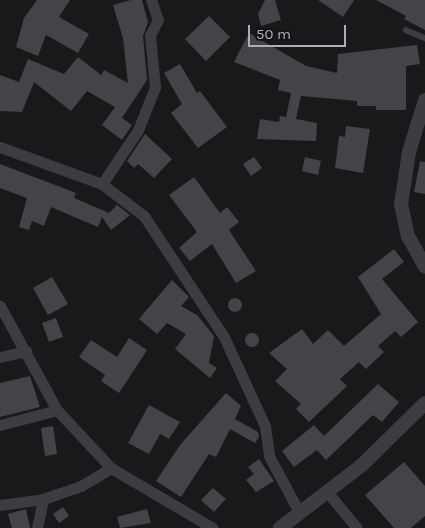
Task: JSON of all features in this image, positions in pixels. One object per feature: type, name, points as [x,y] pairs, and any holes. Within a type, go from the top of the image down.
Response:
[{"type":"street","points":[[102,184],[138,130],[155,87],[150,34],[158,20],[151,0]]},
{"type":"street","points":[[425,100],[409,152],[401,204],[408,236],[425,267]]},
{"type":"street","points":[[0,148],[102,184],[144,216],[198,293],[236,360],[265,426],[269,456],[300,512]]},
{"type":"street","points":[[0,306],[57,410],[111,468],[213,528]]},
{"type":"street","points":[[0,358],[26,351]]},
{"type":"street","points":[[280,528],[328,493],[425,403]]},
{"type":"street","points":[[0,425],[57,410]]},
{"type":"street","points":[[0,505],[43,499],[81,486],[111,468]]},
{"type":"street","points":[[328,493],[357,528]]},
{"type":"street","points":[[37,528],[43,499]]},
{"type":"lane","points":[[406,30],[425,38]]},
{"type":"building","points":[[37,0],[70,0],[59,17],[89,34],[78,53],[46,35],[38,56],[16,47],[24,18]]},
{"type":"building","points":[[131,0],[142,0],[148,22],[143,36],[147,80],[122,118],[132,125],[122,140],[102,125],[115,107],[87,91],[71,111],[34,82],[22,112],[0,111],[0,75],[19,82],[28,59],[64,74],[78,57],[101,75],[104,70],[128,83],[123,38],[113,5]]},
{"type":"building","points":[[265,0],[275,0],[281,20],[261,26],[258,14]]},
{"type":"building","points":[[318,0],[354,0],[343,17]]},
{"type":"building","points":[[376,0],[425,0],[425,30],[404,19],[406,16]]},
{"type":"building","points":[[209,16],[230,37],[206,61],[185,39]]},
{"type":"building","points":[[249,33],[306,66],[337,73],[338,54],[417,45],[420,64],[406,66],[406,110],[376,110],[376,106],[357,106],[357,101],[301,96],[296,119],[317,123],[316,141],[257,139],[260,119],[279,122],[280,116],[286,117],[291,93],[278,90],[280,80],[234,62]]},
{"type":"building","points":[[180,64],[197,93],[200,91],[227,127],[198,148],[171,113],[182,104],[164,73]]},
{"type":"building","points":[[346,126],[370,129],[363,173],[335,168],[339,136],[345,137]]},
{"type":"building","points":[[145,134],[172,159],[154,178],[138,164],[134,168],[127,161]]},
{"type":"building","points":[[254,157],[262,168],[251,176],[243,164]]},
{"type":"building","points":[[305,157],[321,161],[318,175],[302,171]]},
{"type":"building","points":[[420,161],[425,162],[425,194],[414,192]]},
{"type":"building","points":[[0,164],[76,193],[74,198],[109,213],[117,205],[130,215],[111,230],[102,217],[98,227],[51,207],[44,226],[32,221],[29,230],[19,227],[27,198],[0,188]]},
{"type":"building","points":[[194,177],[220,213],[227,207],[239,222],[229,230],[256,271],[236,283],[212,244],[190,261],[179,248],[197,232],[169,195]]},
{"type":"building","points":[[394,249],[404,262],[382,279],[418,322],[401,337],[395,331],[378,346],[384,352],[366,369],[359,362],[340,379],[347,386],[309,422],[296,409],[301,404],[275,381],[287,369],[269,353],[302,329],[313,344],[328,330],[344,346],[381,314],[358,277]]},
{"type":"building","points":[[52,277],[68,304],[48,315],[33,288]]},
{"type":"building","points":[[172,280],[189,297],[181,306],[197,315],[214,336],[209,363],[217,368],[210,378],[175,349],[186,334],[167,323],[157,334],[139,319]]},
{"type":"building","points":[[235,298],[240,300],[242,305],[240,310],[235,312],[230,310],[228,305],[230,300]]},
{"type":"building","points":[[56,318],[63,337],[49,342],[42,323]]},
{"type":"building","points":[[249,333],[255,333],[259,340],[255,347],[249,347],[245,343],[245,337]]},
{"type":"building","points":[[129,338],[147,350],[119,393],[101,381],[105,375],[79,357],[91,340],[117,357]]},
{"type":"building","points":[[30,376],[40,407],[0,417],[0,383]]},
{"type":"building","points":[[378,384],[399,402],[382,422],[373,415],[326,460],[317,450],[294,467],[282,451],[314,425],[324,436]]},
{"type":"building","points":[[226,393],[241,406],[235,419],[258,432],[259,437],[255,443],[230,429],[216,457],[209,454],[181,497],[156,481],[180,445]]},
{"type":"building","points":[[149,405],[180,422],[169,439],[160,434],[149,454],[128,443]]},
{"type":"building","points":[[53,426],[57,454],[45,456],[41,428]]},
{"type":"building","points":[[259,459],[274,481],[256,492],[246,480],[254,474],[248,467]]},
{"type":"building","points":[[404,462],[425,486],[425,516],[411,528],[394,528],[365,495]]},
{"type":"building","points":[[213,488],[226,499],[214,512],[201,500]]},
{"type":"building","points":[[63,507],[69,516],[59,523],[53,514]]},
{"type":"building","points":[[26,509],[30,528],[12,528],[8,514]]},
{"type":"building","points":[[147,509],[151,523],[120,528],[117,517]]}]
